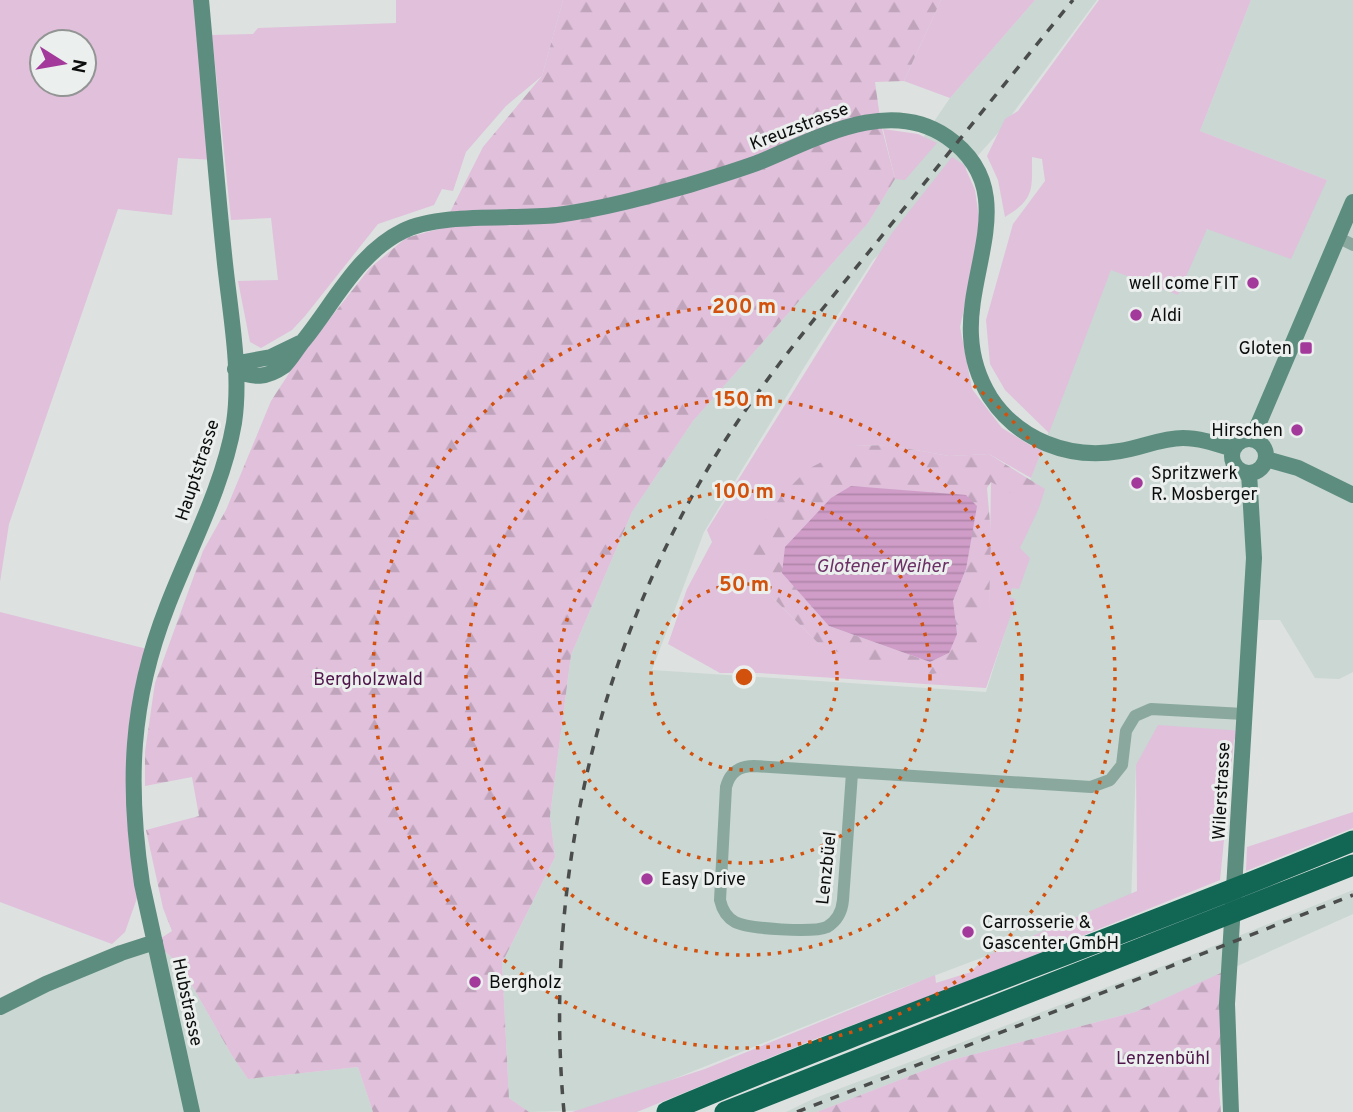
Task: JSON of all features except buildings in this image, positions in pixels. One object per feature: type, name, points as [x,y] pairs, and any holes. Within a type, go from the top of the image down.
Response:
[{"type":"highway","points":[[667,1112],[786,1062],[1353,841]]},
{"type":"highway","points":[[725,1112],[1353,865]]},
{"type":"street","name":"Hauptstrasse","points":[[155,942],[142,884],[133,809],[132,775],[136,719],[151,650],[208,506],[227,451],[233,423],[234,369],[201,0]]},
{"type":"street","name":"Kreuzstrasse","points":[[234,369],[244,362],[278,355],[302,342],[368,257],[392,237],[414,226],[449,219],[558,215],[608,206],[724,174],[835,131],[874,121],[908,121],[930,127],[962,150],[978,174],[986,197],[988,225],[972,312],[971,334],[981,380],[998,407],[1030,436],[1051,446],[1076,452],[1118,452],[1183,438],[1205,440],[1233,449]]},
{"type":"street","points":[[1252,439],[1346,241],[1353,202]]},
{"type":"street","points":[[1252,439],[1263,446],[1266,458],[1258,470],[1249,473],[1236,467],[1232,459],[1233,449],[1240,441],[1252,439]]},
{"type":"street","points":[[1266,458],[1298,468],[1353,495]]},
{"type":"street","name":"Wilerstrasse","points":[[1231,1112],[1227,1036],[1230,962],[1254,558],[1249,473]]},
{"type":"street","name":"Lenzbüel","points":[[852,773],[843,900],[837,918],[828,926],[810,930],[747,926],[732,920],[721,906],[719,894],[726,787],[730,776],[738,769],[748,766],[1091,787],[1110,780],[1122,765],[1126,731],[1135,716],[1151,709],[1244,714]]},
{"type":"street","name":"Hubstrasse","points":[[0,1007],[26,993],[121,953],[155,942],[192,1112]]},
{"type":"shaded area","points":[[1035,0],[1097,0],[998,133],[948,189],[873,260],[704,532],[652,670],[986,692],[1011,613],[995,587],[1031,478],[1111,269],[1327,180],[1200,131],[1251,0],[1353,0],[1353,672],[1339,679],[1315,678],[1280,620],[1251,620],[1243,731],[1136,765],[1131,901],[878,997],[596,1110],[529,1112],[509,1098],[502,963],[555,857],[550,816],[571,655],[632,512],[693,421],[868,223],[950,98]]},
{"type":"shaded area","points":[[1353,890],[1353,914],[1135,1012],[948,1061],[817,1112],[786,1112],[815,1098],[1184,958]]},
{"type":"shaded area","points":[[155,942],[181,966],[248,1079],[358,1067],[373,1112],[0,1112],[0,1007]]},
{"type":"green space","points":[[0,0],[199,0],[216,160],[178,158],[172,215],[118,209],[9,524],[0,582]]},
{"type":"green space","points":[[396,0],[563,0],[542,76],[506,106],[466,152],[453,191],[442,189],[434,205],[378,224],[292,330],[261,348],[250,342],[238,281],[278,280],[271,218],[231,220],[212,35],[253,34],[258,28],[396,23]]},
{"type":"green space","name":"Bergholzwald","points":[[563,0],[941,0],[904,81],[875,82],[881,125],[895,179],[868,223],[693,421],[632,512],[571,655],[550,816],[555,857],[502,963],[509,1098],[529,1112],[373,1112],[358,1067],[248,1079],[181,966],[155,942],[172,931],[163,908],[146,830],[199,816],[192,777],[145,786],[145,752],[155,683],[203,551],[226,510],[271,401],[301,355],[370,268],[406,238],[442,228],[483,147],[542,76]]},
{"type":"green space","points":[[941,0],[1035,0],[950,98],[904,81]]},
{"type":"green space","points":[[1099,0],[1251,0],[1200,131],[1327,180],[1291,259],[1207,229],[1178,295],[1111,270],[1049,433],[1005,390],[990,364],[986,320],[1013,224],[1045,181],[1042,159],[1032,157],[1032,177],[1027,199],[1005,217],[998,180],[987,156],[1005,119],[1018,111]]},
{"type":"green space","points":[[883,129],[918,134],[937,143],[905,180],[895,179]]},
{"type":"green space","points":[[952,157],[964,165],[975,190],[981,232],[960,327],[972,389],[1002,428],[1042,450],[1031,478],[989,454],[949,456],[888,445],[853,446],[760,585],[819,644],[932,674],[989,611],[991,481],[1039,508],[1020,548],[1030,558],[1019,589],[1012,588],[1010,597],[1016,600],[986,688],[760,673],[720,673],[668,644],[687,589],[712,542],[707,530],[892,233]]},
{"type":"green space","points":[[888,445],[949,456],[989,454],[1045,489],[1039,508],[991,482],[987,488],[991,534],[989,611],[967,668],[932,674],[852,658],[819,644],[760,585],[749,545],[781,496],[808,469],[853,446]],"holes":[[[966,569],[953,601],[949,653],[930,662],[829,626]]]},
{"type":"green space","points":[[0,612],[151,650],[136,719],[142,884],[125,932],[112,944],[0,902]]},
{"type":"green space","points":[[1158,725],[1243,731],[1234,740],[1220,880],[637,1112],[572,1112],[705,1069],[935,975],[936,983],[971,972],[986,956],[1137,891],[1136,765]]},
{"type":"green space","points":[[1353,812],[1353,828],[1246,871],[1247,847]]},
{"type":"green space","name":"Lenzenbühl","points":[[1223,972],[1219,1089],[1221,1112],[817,1112],[948,1061],[1135,1012]]},
{"type":"water","name":"Glotener Weiher","points":[[851,486],[966,495],[977,506],[966,569],[953,601],[957,634],[949,653],[930,662],[829,626],[782,573],[785,547],[831,498]]},
{"type":"railway","points":[[564,1112],[560,1027],[562,941],[571,856],[588,771],[610,688],[639,608],[674,530],[716,455],[773,372],[1073,0]]},
{"type":"railway","points":[[797,1112],[1353,895]]},
{"type":"place","name":"well come FIT","points":[[1253,283]]},
{"type":"place","name":"Aldi","points":[[1136,315]]},
{"type":"place","name":"Gloten","points":[[1306,348]]},
{"type":"place","name":"Hirschen","points":[[1297,430]]},
{"type":"place","name":"Spritzwerk R. Mosberger","points":[[1137,483]]},
{"type":"place","name":"Easy Drive","points":[[647,879]]},
{"type":"place","name":"Carrosserie & Gascenter GmbH","points":[[968,932]]},
{"type":"place","name":"Bergholz","points":[[475,982]]}]
